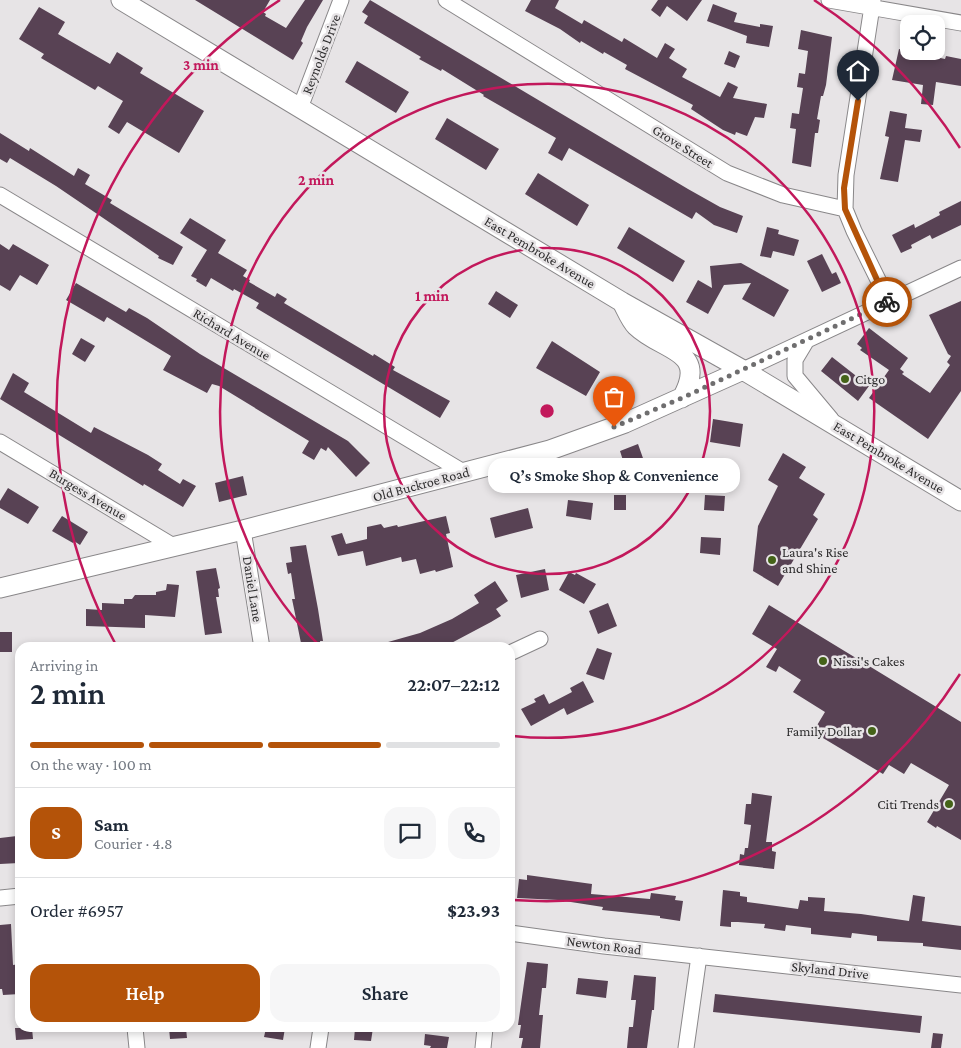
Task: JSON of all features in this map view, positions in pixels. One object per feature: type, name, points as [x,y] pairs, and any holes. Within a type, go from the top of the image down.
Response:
[{"type":"main road","name":"East Pembroke Avenue","points":[[120,0],[622,302],[743,370],[961,501]]},
{"type":"main road","points":[[622,302],[634,325],[677,352],[688,363],[691,371],[690,383],[682,398]]},
{"type":"main road","name":"Old Buckroe Road","points":[[0,588],[243,530],[550,450],[625,423],[743,370]]},
{"type":"street","name":"Reynolds Drive","points":[[300,108],[341,0]]},
{"type":"street","points":[[829,0],[872,4],[961,23]]},
{"type":"street","name":"Grove Street","points":[[449,1],[727,173],[783,195],[845,209]]},
{"type":"street","points":[[872,4],[846,175],[845,209],[889,302]]},
{"type":"street","name":"Richard Avenue","points":[[0,194],[465,473]]},
{"type":"street","name":"Old Buckroe Road","points":[[743,370],[961,268]]},
{"type":"street","points":[[807,340],[795,360],[795,376],[839,427]]},
{"type":"street","name":"Burgess Avenue","points":[[0,442],[175,547]]},
{"type":"street","name":"Daniel Lane","points":[[243,530],[261,642]]},
{"type":"street","points":[[515,651],[540,639]]},
{"type":"street","points":[[0,898],[15,896]]},
{"type":"street","name":"Newton Road","points":[[515,934],[699,956]]},
{"type":"street","points":[[686,1048],[699,956]]},
{"type":"street","name":"Skyland Drive","points":[[699,956],[961,984]]},
{"type":"street","points":[[135,1032],[137,1048]]},
{"type":"street","points":[[318,1048],[320,1032]]},
{"type":"street","points":[[483,1048],[485,1032]]},
{"type":"building","points":[[195,0],[270,0],[263,12],[266,14],[265,16],[286,28],[305,0],[323,0],[307,27],[301,41],[303,43],[293,60]]},
{"type":"building","points":[[370,0],[688,189],[720,207],[743,216],[737,233],[714,225],[696,212],[692,219],[569,148],[562,161],[548,153],[556,138],[483,96],[442,69],[441,71],[419,59],[421,57],[364,23],[368,16],[362,12]]},
{"type":"building","points":[[531,0],[559,0],[555,8],[582,24],[584,20],[622,42],[624,38],[657,58],[665,43],[675,49],[669,58],[687,69],[682,77],[720,97],[728,82],[738,87],[733,98],[767,104],[764,118],[755,117],[747,136],[736,132],[735,135],[723,130],[691,109],[693,105],[625,69],[627,65],[581,41],[580,43],[560,29],[525,11]]},
{"type":"building","points":[[658,0],[702,0],[687,21],[667,6],[660,17],[651,10]]},
{"type":"building","points":[[713,4],[737,13],[734,22],[760,27],[760,24],[773,26],[769,47],[746,43],[747,36],[707,21]]},
{"type":"building","points":[[39,7],[65,22],[58,34],[110,64],[117,52],[143,68],[140,73],[204,111],[179,153],[127,122],[119,134],[108,127],[123,101],[98,86],[95,90],[41,58],[44,54],[19,39]]},
{"type":"building","points":[[801,30],[832,37],[826,85],[823,96],[821,96],[817,119],[820,120],[818,133],[815,133],[811,167],[792,163],[796,129],[790,128],[792,113],[799,114],[803,88],[797,87],[799,73],[805,74],[808,51],[798,49]]},
{"type":"building","points":[[899,49],[900,60],[945,60],[946,56],[961,59],[961,86],[936,82],[933,105],[921,104],[923,85],[892,80]]},
{"type":"building","points":[[729,51],[740,56],[735,68],[724,64]]},
{"type":"building","points":[[357,61],[409,92],[396,113],[345,82]]},
{"type":"building","points":[[890,111],[907,114],[905,128],[922,130],[920,142],[905,140],[898,182],[880,179],[889,137],[885,136]]},
{"type":"building","points":[[447,118],[499,149],[486,170],[435,139]]},
{"type":"building","points":[[0,133],[29,151],[30,148],[74,176],[78,168],[90,175],[85,184],[112,200],[110,203],[183,247],[173,265],[158,258],[159,256],[56,186],[10,158],[7,163],[0,159]]},
{"type":"building","points":[[538,173],[589,205],[577,226],[525,194]]},
{"type":"building","points":[[961,201],[961,225],[932,239],[930,235],[911,245],[912,248],[901,253],[892,235],[914,224],[915,228],[940,215],[939,212]]},
{"type":"building","points":[[190,218],[226,240],[218,253],[247,270],[243,276],[250,280],[249,282],[275,297],[277,293],[287,299],[284,303],[373,356],[374,354],[395,367],[393,370],[450,401],[440,418],[256,308],[259,303],[211,278],[206,287],[196,281],[197,279],[191,276],[207,250],[180,233]]},
{"type":"building","points":[[629,227],[685,261],[673,282],[617,248]]},
{"type":"building","points":[[767,227],[779,230],[778,234],[799,240],[794,256],[773,251],[771,258],[760,256]]},
{"type":"building","points":[[0,244],[9,250],[13,244],[49,265],[37,285],[20,275],[10,291],[0,285]]},
{"type":"building","points":[[822,254],[832,274],[836,272],[841,283],[822,292],[807,261]]},
{"type":"building","points":[[741,263],[789,290],[774,317],[742,299],[751,283],[724,285],[708,314],[686,302],[698,280],[712,288],[710,266]]},
{"type":"building","points":[[76,283],[126,312],[129,308],[147,318],[200,354],[348,441],[370,463],[356,477],[328,447],[326,451],[321,448],[314,460],[302,453],[309,441],[219,386],[212,384],[207,393],[163,370],[171,356],[107,317],[104,322],[66,300]]},
{"type":"building","points":[[496,291],[518,305],[510,318],[488,304]]},
{"type":"building","points":[[961,301],[961,391],[928,439],[869,398],[889,370],[860,350],[862,348],[857,344],[869,328],[908,358],[900,369],[904,372],[902,374],[930,393],[950,365],[947,362],[951,356],[948,354],[929,315]]},
{"type":"building","points":[[81,338],[95,346],[85,362],[72,354]]},
{"type":"building","points":[[552,341],[600,372],[586,396],[536,368]]},
{"type":"building","name":"Citgo","points":[[832,357],[869,386],[858,401],[821,371]]},
{"type":"building","points":[[13,373],[29,383],[24,392],[91,433],[94,427],[148,455],[162,464],[158,470],[180,484],[183,479],[196,486],[183,507],[144,484],[143,486],[0,399]]},
{"type":"building","points":[[713,419],[743,424],[740,447],[710,442]]},
{"type":"building","points":[[638,444],[650,478],[631,486],[620,451]]},
{"type":"building","points":[[783,453],[806,467],[799,478],[825,494],[813,515],[818,519],[778,586],[753,571],[758,526],[778,486],[768,480]]},
{"type":"building","points":[[243,476],[247,495],[219,502],[215,483]]},
{"type":"building","points":[[8,488],[39,507],[28,524],[0,508],[0,501]]},
{"type":"building","points":[[614,495],[626,495],[626,510],[614,510]]},
{"type":"building","points":[[705,495],[725,496],[724,511],[704,510]]},
{"type":"building","points":[[568,500],[593,503],[591,520],[566,516]]},
{"type":"building","points":[[528,508],[533,528],[495,538],[490,518]]},
{"type":"building","points":[[62,516],[88,532],[80,545],[52,531]]},
{"type":"building","points":[[446,516],[450,533],[446,534],[453,567],[436,572],[435,570],[420,574],[416,559],[402,562],[401,557],[366,566],[363,551],[338,556],[331,536],[342,533],[346,544],[367,539],[367,527],[381,524],[384,528],[397,525],[398,527]]},
{"type":"building","points":[[701,537],[721,538],[720,555],[700,553]]},
{"type":"building","points":[[306,545],[323,641],[320,642],[301,642],[292,599],[295,599],[291,573],[288,574],[286,563],[292,562],[290,547]]},
{"type":"building","points":[[216,568],[220,588],[218,589],[219,597],[216,597],[222,633],[205,635],[196,571]]},
{"type":"building","points":[[545,569],[549,590],[521,598],[516,575]]},
{"type":"building","points":[[569,572],[575,575],[576,573],[596,584],[584,604],[559,590]]},
{"type":"building","points":[[495,581],[508,601],[496,609],[501,616],[453,642],[388,642],[420,633],[452,619],[479,603],[474,595]]},
{"type":"building","points":[[167,584],[179,585],[175,617],[145,615],[145,628],[86,626],[86,609],[102,610],[102,603],[124,604],[124,599],[132,599],[135,595],[156,595],[156,592],[166,590]]},
{"type":"building","points":[[608,603],[617,626],[598,634],[589,611]]},
{"type":"building","points":[[769,605],[961,722],[961,840],[927,822],[949,785],[911,763],[904,774],[889,765],[883,774],[813,732],[825,712],[793,692],[801,680],[779,666],[776,672],[766,667],[777,649],[752,634]]},
{"type":"building","points":[[0,632],[12,632],[12,652],[0,652]]},
{"type":"building","points":[[597,648],[612,653],[604,680],[586,674]]},
{"type":"building","points":[[583,681],[594,702],[567,715],[564,708],[531,726],[521,709],[536,702],[534,699],[544,694],[549,704],[572,692],[570,688]]},
{"type":"building","points":[[752,793],[772,796],[766,842],[772,842],[772,851],[776,852],[774,869],[739,865],[740,854],[744,855],[745,848],[748,848],[751,825],[744,824],[746,804],[751,804]]},
{"type":"building","points":[[15,836],[15,863],[0,864],[0,838]]},
{"type":"building","points":[[527,875],[592,884],[591,894],[650,899],[651,893],[676,896],[675,900],[683,901],[680,921],[660,918],[660,916],[602,910],[603,907],[558,900],[517,898],[519,879],[527,880]]},
{"type":"building","points":[[723,890],[740,892],[740,896],[747,897],[747,902],[798,909],[800,900],[808,901],[808,897],[825,898],[824,911],[909,921],[913,895],[925,897],[922,921],[961,926],[961,950],[923,946],[923,943],[877,941],[877,936],[852,933],[851,938],[811,934],[811,928],[786,925],[785,931],[764,928],[765,924],[731,922],[731,927],[720,926]]},
{"type":"building","points":[[11,924],[13,965],[15,965],[15,994],[3,995],[2,989],[0,989],[0,925]]},
{"type":"building","points":[[527,962],[548,964],[546,988],[542,988],[539,1015],[543,1015],[540,1048],[521,1048],[523,1038],[519,1038],[521,1025],[518,1025]]},
{"type":"building","points":[[634,975],[656,977],[654,1010],[652,1010],[647,1048],[627,1048],[629,1027],[633,1027],[636,1000],[631,1000]]},
{"type":"building","points":[[578,978],[608,981],[606,998],[576,994]]},
{"type":"building","points":[[715,994],[922,1016],[920,1033],[713,1012]]},
{"type":"building","points":[[15,1032],[32,1032],[33,1039],[16,1040]]},
{"type":"building","points":[[169,1032],[186,1032],[187,1038],[170,1039]]},
{"type":"building","points":[[265,1032],[284,1032],[283,1040],[264,1037]]},
{"type":"building","points":[[355,1032],[372,1032],[371,1041],[354,1040]]},
{"type":"building","points":[[933,1033],[943,1034],[941,1048],[931,1048]]},
{"type":"building","points":[[425,1034],[449,1037],[447,1048],[430,1048],[431,1046],[424,1045]]},
{"type":"way so far","points":[[614,427],[682,398],[887,302]]},
{"type":"place","name":"Citgo","points":[[845,379]]},
{"type":"place","name":"Q’s Smoke Shop & Convenience","points":[[614,427]]},
{"type":"place","name":"Laura's Rise and Shine","points":[[772,560]]},
{"type":"place","name":"Nissi's Cakes","points":[[823,661]]},
{"type":"place","name":"Family Dollar","points":[[872,731]]},
{"type":"place","name":"Citi Trends","points":[[949,804]]},
{"type":"route","points":[[858,101],[844,188],[845,209],[848,219],[889,302],[887,302]]}]
